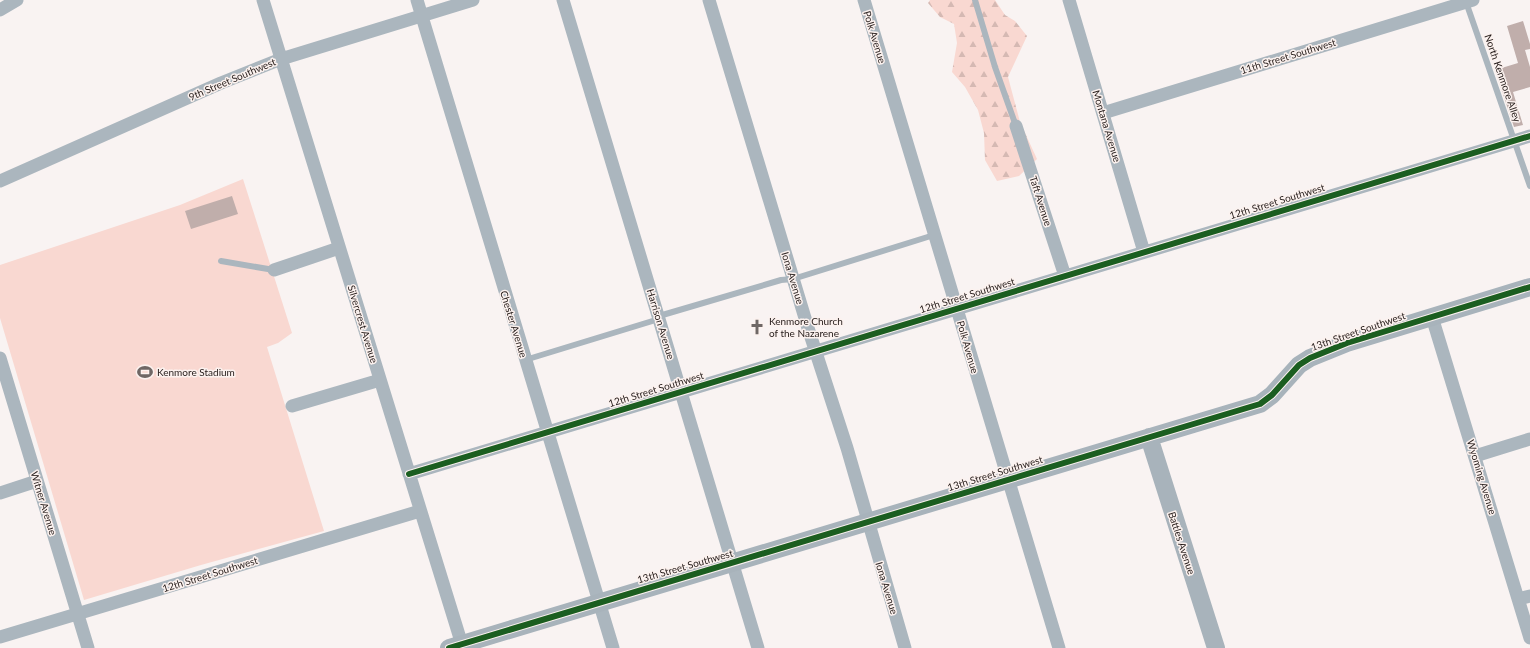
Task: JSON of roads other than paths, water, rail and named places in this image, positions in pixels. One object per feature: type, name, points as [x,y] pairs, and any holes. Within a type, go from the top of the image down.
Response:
[{"type":"street","points":[[0,10],[17,0]]},
{"type":"street","name":"Silvercrest Avenue","points":[[263,0],[409,474],[458,647]]},
{"type":"street","name":"Chester Avenue","points":[[417,0],[612,648]]},
{"type":"street","name":"9th Street Southwest","points":[[0,180],[222,83],[281,59],[473,0]]},
{"type":"street","name":"Harrison Avenue","points":[[563,0],[758,648]]},
{"type":"street","name":"Iona Avenue","points":[[709,0],[793,279],[847,448],[867,522],[905,648]]},
{"type":"street","name":"Polk Avenue","points":[[864,0],[1059,648]]},
{"type":"street","name":"Montana Avenue","points":[[1069,0],[1144,252]]},
{"type":"street","name":"11th Street Southwest","points":[[1103,113],[1468,1]]},
{"type":"street","name":"Taft Avenue","points":[[1016,126],[1065,276]]},
{"type":"street","name":"12th Street Southwest","points":[[409,474],[1530,136]]},
{"type":"street","points":[[274,270],[340,248]]},
{"type":"street","name":"13th Street Southwest","points":[[458,647],[599,602],[1260,404],[1272,396],[1299,365],[1310,358],[1347,343],[1530,287]]},
{"type":"street","name":"Wyoming Avenue","points":[[1432,317],[1475,456],[1524,598],[1530,638]]},
{"type":"street","name":"Witner Avenue","points":[[0,358],[88,648]]},
{"type":"street","points":[[292,406],[380,380]]},
{"type":"street","name":"Battles Avenue","points":[[1149,437],[1216,648]]},
{"type":"street","points":[[1475,456],[1530,439]]},
{"type":"street","points":[[0,493],[37,482]]},
{"type":"street","name":"12th Street Southwest","points":[[0,637],[78,615],[420,511]]},
{"type":"lane","points":[[976,0],[995,67],[1016,126]]},
{"type":"lane","name":"North Kenmore Alley","points":[[1468,1],[1530,186]]},
{"type":"lane","points":[[525,360],[781,280],[793,279],[934,235]]},
{"type":"lane","points":[[221,261],[274,270]]},
{"type":"place","name":"Kenmore Church of the Nazarene","points":[[757,327]]},
{"type":"place","name":"Kenmore Stadium","points":[[145,372]]}]
